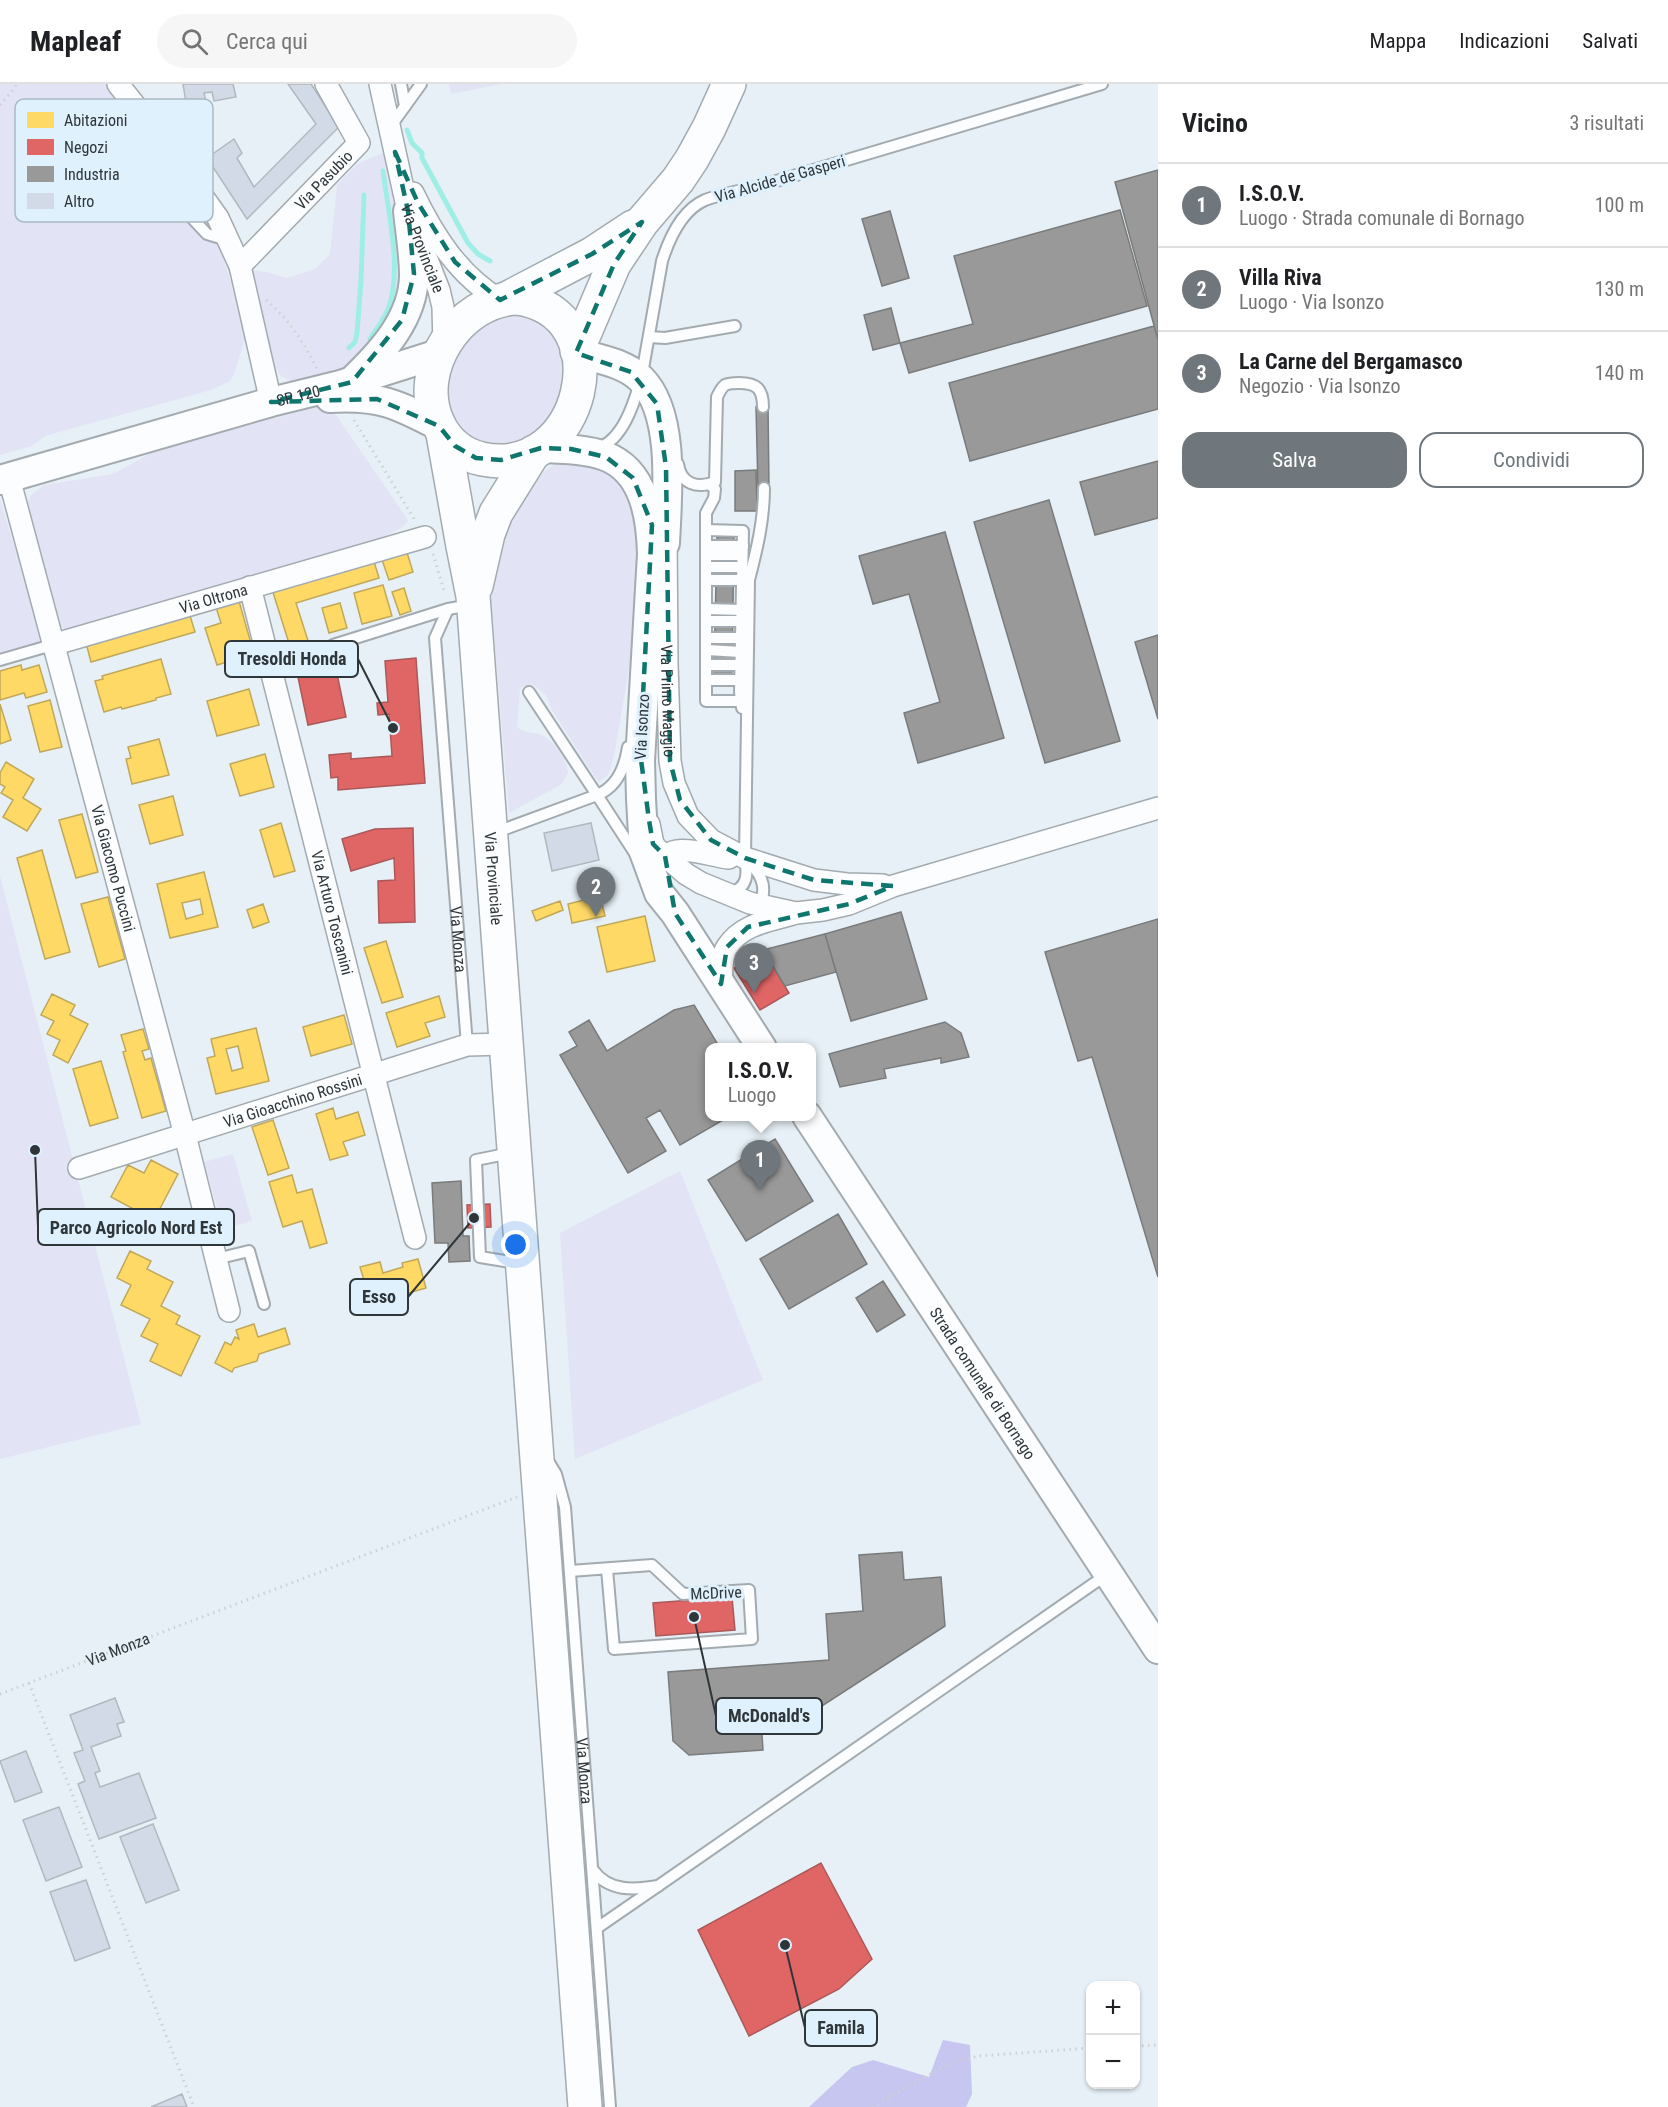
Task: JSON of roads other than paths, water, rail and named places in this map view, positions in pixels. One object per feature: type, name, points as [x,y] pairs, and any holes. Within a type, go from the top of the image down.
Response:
[{"type":"main road","points":[[578,352],[614,264],[642,222],[678,180],[692,159],[729,84]]},
{"type":"main road","points":[[504,299],[533,301],[555,313],[571,333],[578,352],[581,377],[575,405],[563,427],[537,450],[518,458],[485,460],[461,451],[441,430],[433,411],[430,384],[441,350],[459,326],[477,311],[592,254],[642,222]]},
{"type":"main road","name":"Via Provinciale","points":[[441,430],[462,546],[465,604],[490,834],[514,1152]]},
{"type":"main road","name":"Via Provinciale","points":[[465,604],[496,513],[537,450]]},
{"type":"main road","name":"Via Monza","points":[[514,1152],[585,2107]]},
{"type":"street","points":[[118,84],[130,99]]},
{"type":"street","name":"Via Pasubio","points":[[242,276],[359,143],[326,84]]},
{"type":"street","name":"Via Provinciale","points":[[380,84],[408,211],[439,290],[442,307],[441,350]]},
{"type":"street","name":"Via Provinciale","points":[[395,152],[418,203],[455,262],[481,288],[504,299]]},
{"type":"street","points":[[213,211],[228,240],[242,276],[259,406]]},
{"type":"street","points":[[336,390],[378,354],[394,333],[410,300],[414,274],[408,211]]},
{"type":"street","points":[[4,479],[259,406],[336,390],[441,350]]},
{"type":"street","points":[[578,352],[612,363],[631,372],[641,380],[657,404],[664,434],[666,511],[656,737],[657,803],[663,885]]},
{"type":"street","points":[[336,390],[396,405],[441,430]]},
{"type":"street","name":"Via Isonzo","points":[[537,450],[586,451],[606,457],[633,478],[641,491],[652,525],[649,610],[635,744],[644,852],[721,984],[759,1043]]},
{"type":"street","name":"Via Giacomo Puccini","points":[[4,479],[52,645],[185,1136],[229,1311]]},
{"type":"street","name":"Via Primo Maggio","points":[[666,511],[670,761],[674,783],[688,816],[711,840],[745,858],[814,880],[892,886]]},
{"type":"street","name":"Via Oltrona","points":[[52,645],[425,537]]},
{"type":"street","name":"Via Arturo Toscanini","points":[[250,586],[415,1238]]},
{"type":"street","name":"Via Primo Maggio","points":[[747,927],[796,913],[849,904],[892,886],[1158,808]]},
{"type":"street","name":"Via Primo Maggio","points":[[663,885],[677,851],[702,852],[727,858],[745,858]]},
{"type":"street","name":"Via Primo Maggio","points":[[663,885],[693,879],[726,894],[796,913]]},
{"type":"street","points":[[721,984],[727,947],[747,927]]},
{"type":"street","name":"Via Gioacchino Rossini","points":[[79,1168],[467,1045],[506,1044]]},
{"type":"street","name":"Strada comunale di Bornago","points":[[810,1121],[1158,1649]]},
{"type":"lane","points":[[401,84],[405,106]]},
{"type":"lane","points":[[390,127],[421,84]]},
{"type":"lane","name":"Via Alcide de Gasperi","points":[[586,451],[606,445],[626,419],[641,380],[666,248],[686,215],[702,201],[756,188],[1102,84]]},
{"type":"lane","points":[[196,222],[207,234],[228,240]]},
{"type":"lane","points":[[649,337],[665,338],[735,326]]},
{"type":"lane","points":[[657,404],[676,438],[680,474],[685,481],[698,485],[715,482],[717,398],[722,388],[733,383],[749,383],[757,386],[763,397],[763,407]]},
{"type":"lane","points":[[709,484],[715,489],[714,498],[706,513],[706,701],[745,701]]},
{"type":"lane","points":[[726,894],[737,891],[746,880],[747,872],[745,858],[746,786],[743,768],[749,580],[760,537],[764,488]]},
{"type":"lane","points":[[706,530],[743,531],[741,680],[745,701]]},
{"type":"lane","points":[[706,550],[742,550]]},
{"type":"lane","points":[[706,567],[742,567]]},
{"type":"lane","points":[[706,580],[742,580]]},
{"type":"lane","points":[[333,645],[465,604]]},
{"type":"lane","name":"Via Monza","points":[[465,604],[435,638],[467,1045]]},
{"type":"lane","points":[[707,609],[741,615]]},
{"type":"lane","points":[[631,724],[649,610]]},
{"type":"lane","points":[[707,621],[741,615]]},
{"type":"lane","points":[[707,638],[741,638]]},
{"type":"lane","name":"Via Oltrona","points":[[0,660],[52,645]]},
{"type":"lane","points":[[707,650],[741,651]]},
{"type":"lane","points":[[707,664],[741,665]]},
{"type":"lane","points":[[707,680],[741,680]]},
{"type":"lane","points":[[529,692],[597,795],[663,885]]},
{"type":"lane","points":[[490,834],[603,792],[617,780],[635,744]]},
{"type":"lane","points":[[745,858],[759,872],[765,888],[761,905],[747,927]]},
{"type":"lane","points":[[216,1259],[249,1251],[264,1304]]},
{"type":"lane","name":"Via Monza","points":[[535,1439],[556,1474],[565,1507],[610,2107]]},
{"type":"lane","name":"McDrive","points":[[652,1565],[683,1594],[748,1590],[752,1639],[614,1649],[607,1569],[652,1565]]},
{"type":"lane","points":[[570,1571],[607,1569]]},
{"type":"lane","points":[[597,1928],[1108,1574]]},
{"type":"lane","points":[[593,1870],[603,1880],[620,1888],[636,1889],[658,1886]]},
{"type":"waterway","points":[[407,130],[412,143],[422,153],[422,158],[468,243],[478,254],[490,261]]},
{"type":"waterway","points":[[370,339],[389,307],[393,292],[393,240],[383,171]]},
{"type":"waterway","points":[[349,348],[355,342],[357,333],[364,195]]},
{"type":"place","name":"Tresoldi Honda","points":[[393,728]]},
{"type":"place","name":"Villa Riva","points":[[596,917]]},
{"type":"place","name":"La Carne del Bergamasco","points":[[754,993]]},
{"type":"place","name":"Parco Agricolo Nord Est","points":[[35,1150]]},
{"type":"place","name":"I.S.O.V.","points":[[760,1190]]},
{"type":"place","name":"Esso","points":[[474,1218]]},
{"type":"place","name":"McDonald's","points":[[694,1617]]},
{"type":"place","name":"Famila","points":[[785,1945]]}]
